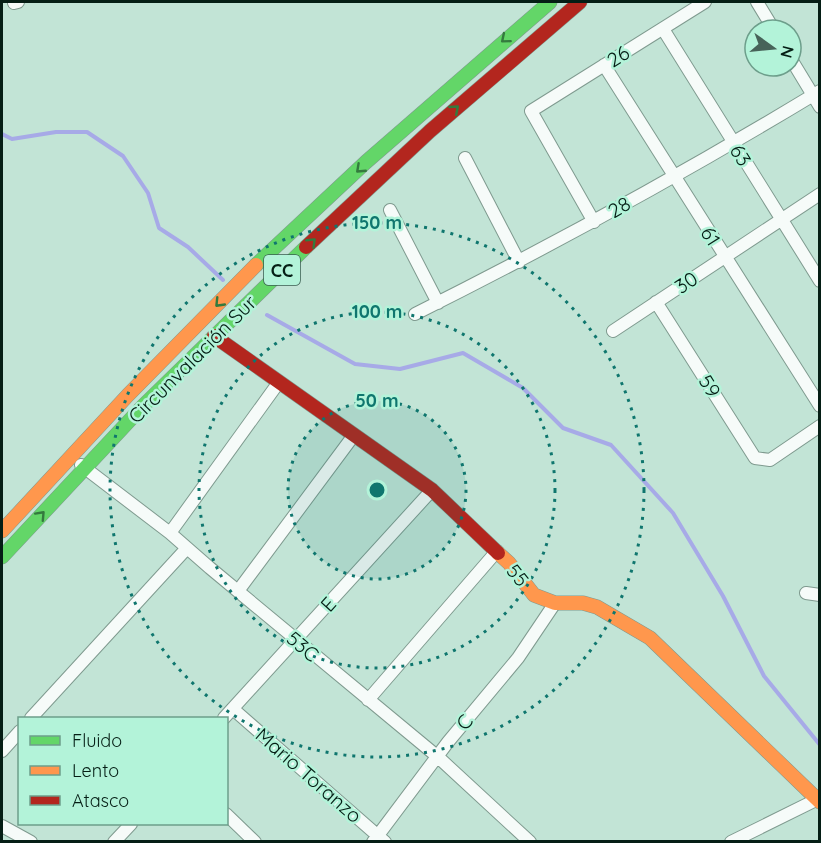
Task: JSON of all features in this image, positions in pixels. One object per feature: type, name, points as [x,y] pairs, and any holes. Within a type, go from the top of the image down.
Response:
[{"type":"main road","name":"Circunvalación Sur","points":[[2,531],[259,262],[442,93],[550,2]]},
{"type":"main road","name":"Circunvalación Sur","points":[[2,557],[143,406],[214,336],[430,131],[580,2]]},
{"type":"main road","name":"55","points":[[214,336],[432,490],[509,563],[534,595],[555,603],[584,603],[597,607],[650,638],[819,800]]},
{"type":"street","name":"26","points":[[594,222],[531,111],[705,2]]},
{"type":"street","points":[[757,2],[767,18]]},
{"type":"street","name":"63","points":[[663,29],[819,281]]},
{"type":"street","name":"61","points":[[604,65],[819,406]]},
{"type":"street","points":[[803,75],[816,93],[819,107]]},
{"type":"street","name":"28","points":[[415,314],[594,222],[816,93]]},
{"type":"street","points":[[465,158],[519,262]]},
{"type":"street","name":"30","points":[[613,331],[819,194]]},
{"type":"street","points":[[390,210],[438,303]]},
{"type":"street","name":"59","points":[[656,302],[755,458],[770,460],[819,426]]},
{"type":"street","points":[[170,533],[279,382]]},
{"type":"street","points":[[238,591],[354,435]]},
{"type":"street","name":"53C","points":[[71,457],[170,533],[438,757],[530,842]]},
{"type":"street","name":"E","points":[[225,717],[432,490]]},
{"type":"street","points":[[32,717],[187,548]]},
{"type":"street","points":[[368,700],[497,551]]},
{"type":"street","points":[[806,593],[819,595]]},
{"type":"street","name":"C","points":[[379,839],[476,706],[518,658],[555,603]]},
{"type":"street","name":"Mario Toranzo","points":[[233,709],[379,839]]},
{"type":"street","points":[[2,751],[18,733]]},
{"type":"street","points":[[731,842],[750,837],[819,800]]},
{"type":"street","points":[[228,816],[255,842]]},
{"type":"street","points":[[114,842],[129,825]]},
{"type":"street","points":[[2,826],[32,842]]},
{"type":"waterway","points":[[2,134],[12,139],[56,132],[87,132],[123,156],[148,193],[159,228],[188,247],[223,280]]},
{"type":"waterway","points":[[267,315],[355,364],[400,369],[463,353],[523,388],[563,428],[611,445],[673,513],[723,596],[764,676],[820,745]]},
{"type":"traffic: fast","points":[[256,265],[366,162],[550,2]]},
{"type":"traffic: fast","points":[[2,557],[143,406],[306,247]]},
{"type":"traffic: slow","points":[[2,531],[128,395],[256,265]]},
{"type":"traffic: slow","points":[[498,553],[509,563],[534,595],[555,603],[583,603],[597,607],[650,638],[820,802]]},
{"type":"traffic: jam","points":[[306,247],[430,131],[580,2]]},
{"type":"traffic: jam","points":[[214,336],[432,490],[498,553]]}]
